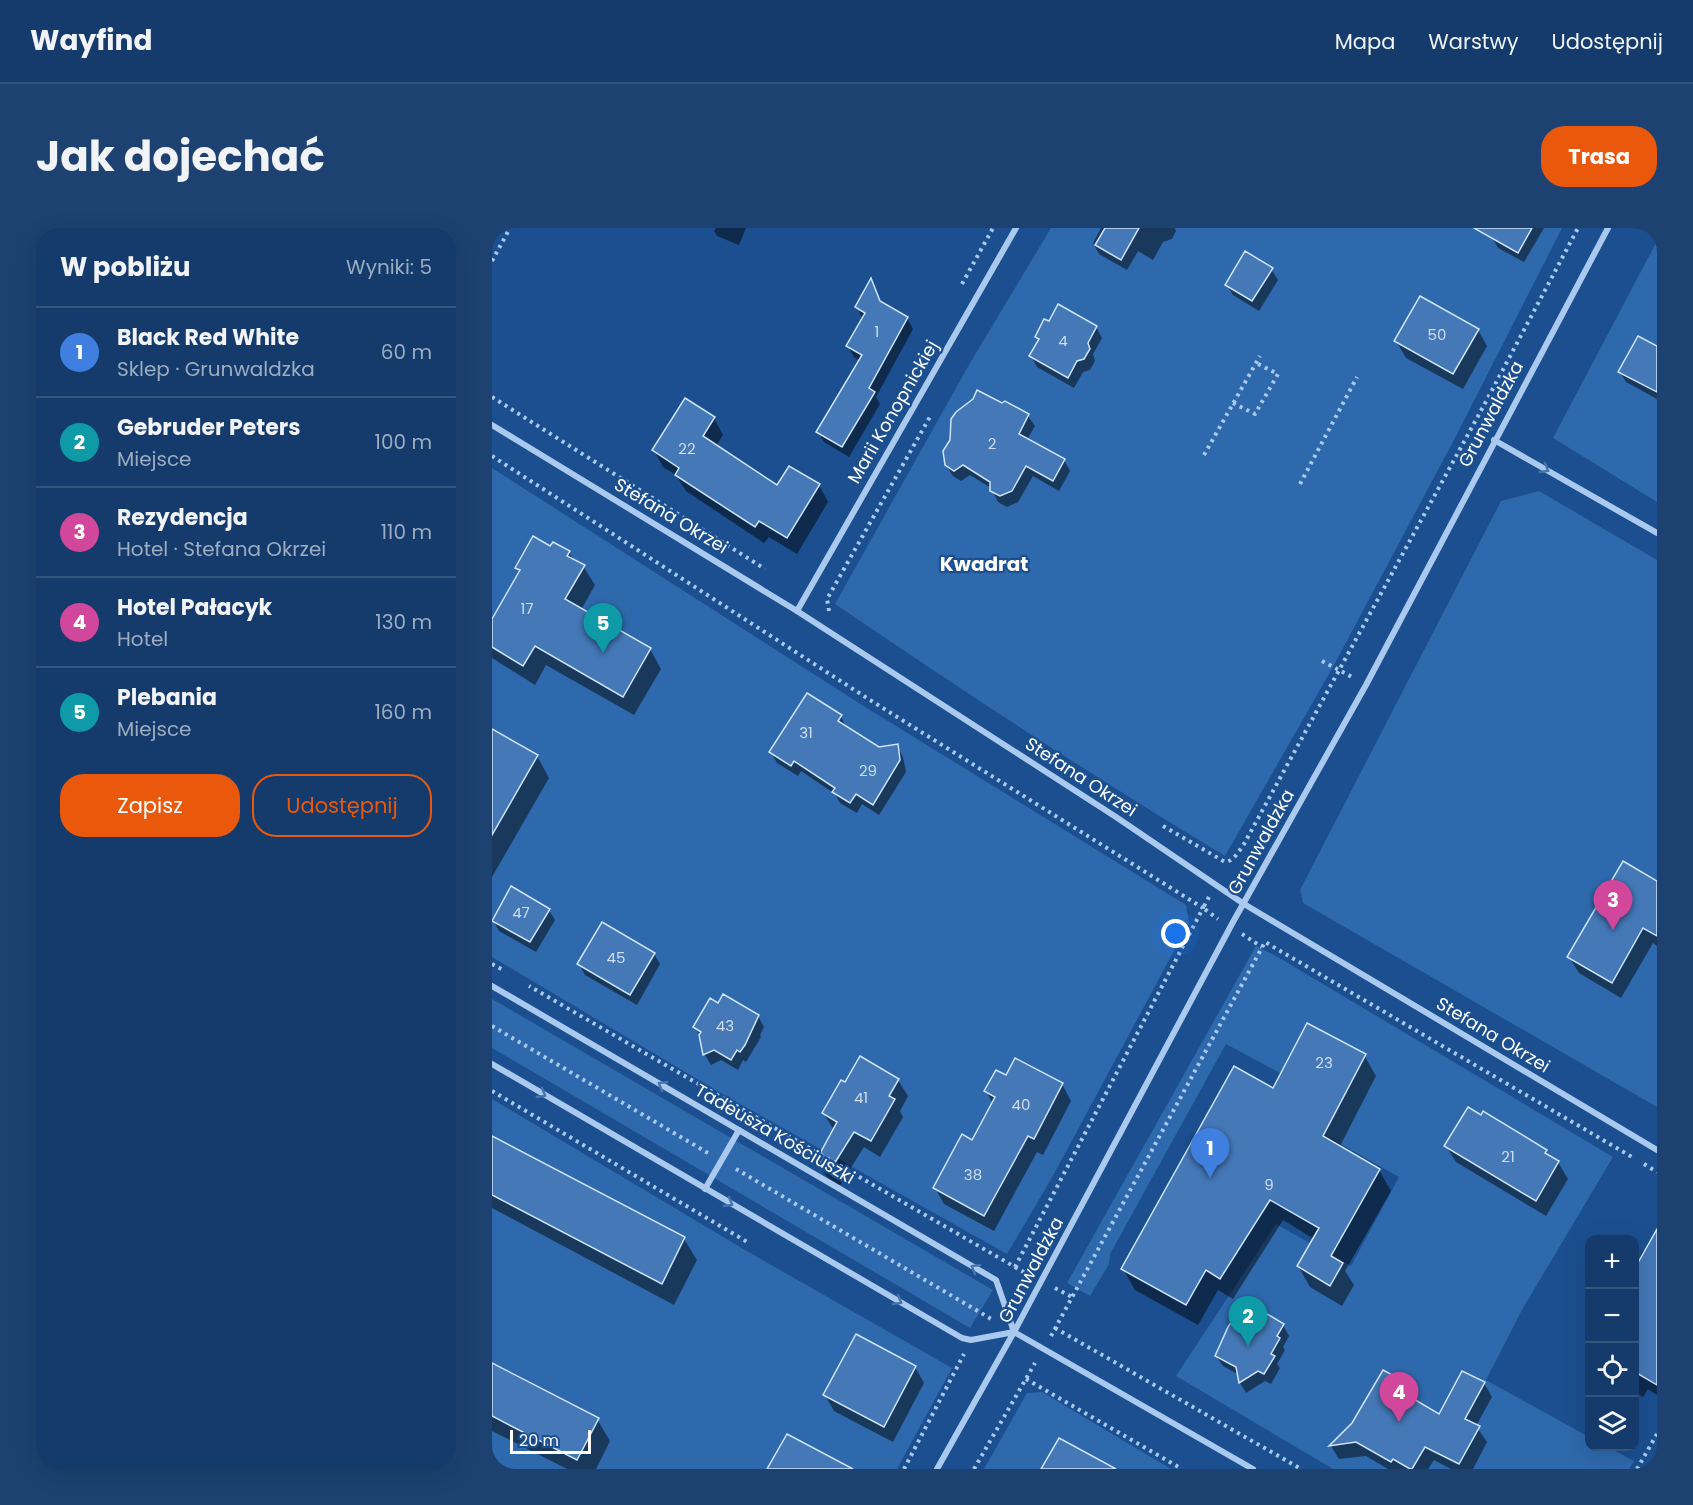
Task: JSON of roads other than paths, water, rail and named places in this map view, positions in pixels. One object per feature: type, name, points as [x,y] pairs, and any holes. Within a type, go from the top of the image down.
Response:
[{"type":"street","name":"Marii Konopnickiej","points":[[797,610],[1016,228]]},
{"type":"street","name":"Grunwaldzka","points":[[937,1469],[1014,1332],[1244,904],[1366,685],[1608,228]]},
{"type":"street","name":"Stefana Okrzei","points":[[492,425],[797,610],[1116,817],[1244,904],[1657,1149]]},
{"type":"street","points":[[1494,440],[1657,533]]},
{"type":"street","name":"Tadeusza Kościuszki","points":[[492,986],[996,1280],[1014,1332]]},
{"type":"street","points":[[492,1064],[962,1338],[971,1340],[1014,1332],[1253,1469]]},
{"type":"street","points":[[705,1189],[739,1130]]},
{"type":"place","name":"Plebania","points":[[603,653]]},
{"type":"place","name":"Rezydencja","points":[[1613,930]]},
{"type":"place","name":"Black Red White","points":[[1210,1178]]},
{"type":"place","name":"Gebruder Peters","points":[[1248,1346]]},
{"type":"place","name":"Hotel Pałacyk","points":[[1399,1422]]},
{"type":"district","name":"Kwadrat","points":[[984,564]]}]
